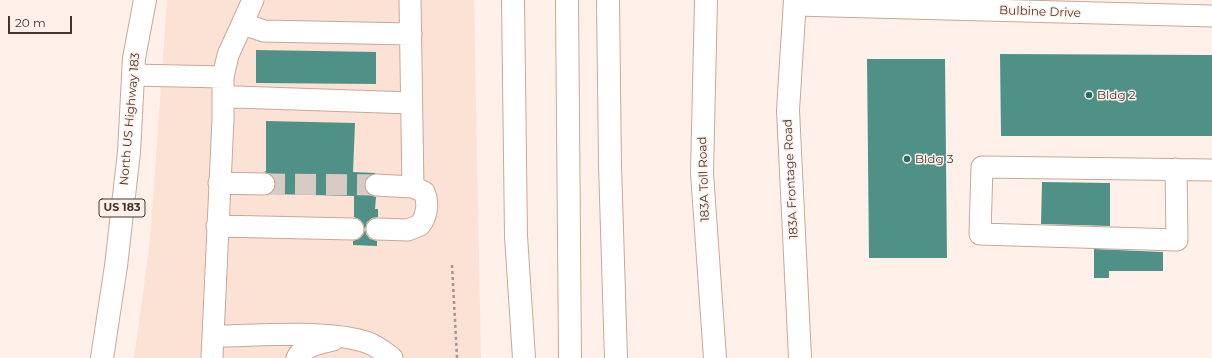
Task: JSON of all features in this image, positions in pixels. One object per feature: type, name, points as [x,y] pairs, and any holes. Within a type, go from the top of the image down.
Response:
[{"type":"main road","name":"US 183","points":[[130,0],[134,66]]},
{"type":"main road","name":"North US Highway 183","points":[[102,358],[116,266],[128,152],[134,66],[145,0]]},
{"type":"main road","points":[[513,0],[516,236],[524,358]]},
{"type":"main road","points":[[567,0],[570,358]]},
{"type":"main road","points":[[608,0],[610,164],[616,358]]},
{"type":"main road","name":"183A Toll Road","points":[[706,0],[702,173],[715,358]]},
{"type":"main road","name":"183A Frontage Road","points":[[795,2],[788,110],[800,358]]},
{"type":"street","points":[[212,358],[223,77],[228,55],[243,24],[252,0]]},
{"type":"street","points":[[410,0],[413,187]]},
{"type":"street","name":"Bulbine Drive","points":[[795,2],[1074,7],[1212,16]]},
{"type":"street","points":[[243,24],[264,31],[411,34]]},
{"type":"street","points":[[134,66],[223,77]]},
{"type":"street","points":[[223,98],[236,97],[411,103]]},
{"type":"street","points":[[1176,170],[1177,240],[980,234],[982,167],[1212,170]]},
{"type":"street","points":[[219,183],[264,184]]},
{"type":"street","points":[[376,185],[413,187],[424,192],[427,197],[426,215],[420,225],[408,230],[378,229]]},
{"type":"street","points":[[217,226],[353,229]]},
{"type":"street","points":[[213,336],[313,335],[346,337],[367,342],[392,358]]},
{"type":"street","points":[[297,358],[309,347],[321,343],[335,340],[355,339]]},
{"type":"path","points":[[452,265],[457,358]]},
{"type":"shaded area","points":[[167,0],[474,0],[481,358],[134,358],[150,240]]},
{"type":"building","points":[[256,50],[376,52],[376,84],[256,83]]},
{"type":"building","name":"Bldg 2","points":[[1000,54],[1212,55],[1212,136],[1001,136]]},
{"type":"building","name":"Bldg 3","points":[[867,59],[945,59],[947,258],[869,258]]},
{"type":"building","points":[[266,121],[355,123],[353,172],[376,173],[366,178],[364,185],[365,190],[369,195],[376,197],[375,209],[378,209],[378,217],[372,218],[367,222],[365,229],[366,234],[370,239],[377,241],[377,246],[353,245],[353,241],[359,239],[365,230],[363,223],[354,217],[354,196],[270,194],[274,190],[276,184],[271,174],[264,172],[266,171]]},
{"type":"building","points":[[1042,182],[1110,183],[1110,226],[1041,224]]},
{"type":"building","points":[[1094,249],[1163,252],[1163,271],[1109,271],[1109,278],[1094,278]]},
{"type":"tunnel","points":[[264,184],[376,185]]},
{"type":"place","name":"Bldg 2","points":[[1089,95]]},
{"type":"place","name":"Bldg 3","points":[[907,159]]}]
